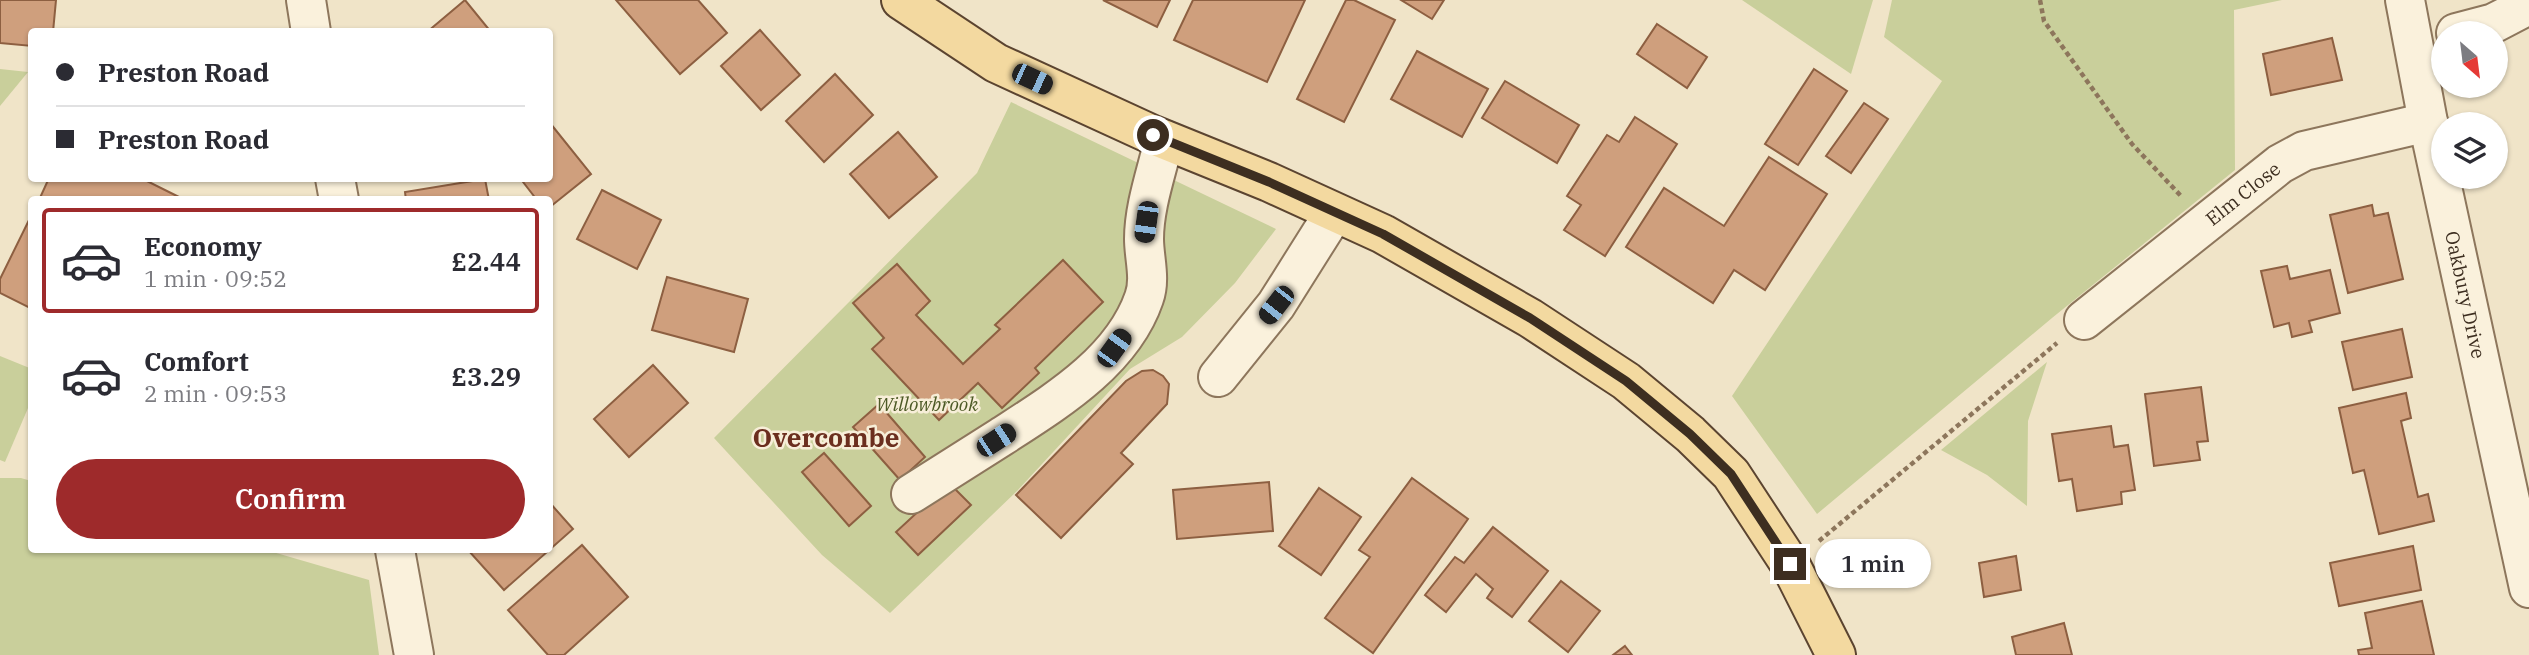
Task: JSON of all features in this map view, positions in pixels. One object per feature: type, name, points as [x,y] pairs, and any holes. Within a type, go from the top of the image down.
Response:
[{"type":"main road","points":[[901,0],[996,63],[1383,234],[1530,318],[1626,381],[1690,434],[1731,474],[1790,564],[1836,655]]},
{"type":"street","points":[[306,0],[311,28]]},
{"type":"street","name":"Oakbury Drive","points":[[2405,0],[2428,41],[2428,122],[2529,588]]},
{"type":"street","points":[[2498,21],[2529,5]]},
{"type":"street","name":"Elm Close","points":[[2084,320],[2280,164],[2304,151],[2428,122]]},
{"type":"street","points":[[911,494],[1059,400],[1094,371],[1130,325],[1145,296],[1147,272],[1144,238],[1164,139]]},
{"type":"street","points":[[1219,377],[1276,305],[1334,213]]},
{"type":"street","points":[[396,553],[414,655]]},
{"type":"path","points":[[2040,0],[2044,21],[2132,144],[2206,223]]},
{"type":"path","points":[[1790,564],[2084,320]]},
{"type":"green space","points":[[1742,0],[1873,0],[1851,74]]},
{"type":"green space","points":[[1892,0],[2282,0],[2234,10],[2235,170],[1817,514],[1732,396],[1942,81],[1884,37]]},
{"type":"green space","points":[[0,69],[28,72],[0,106]]},
{"type":"green space","name":"Willowbrook","points":[[1011,102],[1276,229],[1235,283],[1182,337],[1130,369],[1017,491],[890,613],[822,555],[714,438],[977,173]]},
{"type":"green space","points":[[0,356],[28,367],[28,408],[5,462],[0,460]]},
{"type":"green space","points":[[2047,362],[2028,421],[2027,506],[1987,475],[1941,450]]},
{"type":"green space","points":[[0,478],[21,478],[28,480],[28,553],[276,553],[369,580],[379,655],[0,655]]},
{"type":"building","points":[[0,0],[56,0],[53,28],[28,28],[28,46],[0,43]]},
{"type":"building","points":[[465,0],[488,28],[432,28]]},
{"type":"building","points":[[616,0],[698,0],[727,33],[680,74]]},
{"type":"building","points":[[1103,0],[1170,0],[1157,27]]},
{"type":"building","points":[[1193,0],[1305,0],[1267,82],[1174,40]]},
{"type":"building","points":[[1346,0],[1354,0],[1395,20],[1344,122],[1297,99]]},
{"type":"building","points":[[1401,0],[1444,0],[1432,19]]},
{"type":"building","points":[[1657,24],[1707,57],[1687,88],[1637,54]]},
{"type":"building","points":[[760,30],[800,75],[761,110],[721,66]]},
{"type":"building","points":[[2332,38],[2342,80],[2271,95],[2263,54]]},
{"type":"building","points":[[1417,51],[1488,89],[1462,137],[1391,99]]},
{"type":"building","points":[[1814,69],[1847,91],[1798,165],[1765,144]]},
{"type":"building","points":[[835,74],[873,115],[824,162],[786,121]]},
{"type":"building","points":[[1505,81],[1579,125],[1557,163],[1482,118]]},
{"type":"building","points":[[1864,103],[1888,119],[1851,173],[1826,156]]},
{"type":"building","points":[[1635,117],[1677,144],[1605,256],[1564,230],[1581,205],[1567,196],[1607,135],[1619,142]]},
{"type":"building","points":[[553,127],[591,174],[553,205],[553,196],[534,196],[523,182],[553,182]]},
{"type":"building","points":[[898,132],[937,177],[889,218],[850,174]]},
{"type":"building","points":[[1769,157],[1827,194],[1765,290],[1734,270],[1713,303],[1626,247],[1664,188],[1724,226]]},
{"type":"building","points":[[47,182],[149,182],[177,196],[41,196]]},
{"type":"building","points":[[467,182],[486,182],[488,196],[406,196],[405,192]]},
{"type":"building","points":[[602,190],[661,220],[637,269],[577,239]]},
{"type":"building","points":[[2372,205],[2374,216],[2388,213],[2403,279],[2348,293],[2330,215]]},
{"type":"building","points":[[28,222],[28,307],[0,293],[0,279]]},
{"type":"building","points":[[1063,260],[1103,302],[1035,368],[1039,373],[1002,408],[978,383],[939,420],[872,349],[884,338],[853,303],[897,264],[930,301],[916,315],[963,364],[1000,329],[995,325]]},
{"type":"building","points":[[2287,266],[2290,279],[2330,270],[2340,313],[2309,321],[2312,332],[2292,337],[2289,323],[2274,327],[2261,271]]},
{"type":"building","points":[[667,277],[748,299],[734,352],[652,330]]},
{"type":"building","points":[[2402,329],[2412,377],[2353,390],[2342,342]]},
{"type":"building","points":[[653,365],[688,403],[629,457],[594,419]]},
{"type":"building","points":[[1153,370],[1169,384],[1167,404],[1121,453],[1133,464],[1061,538],[1016,495],[1126,381],[1142,371]]},
{"type":"building","points":[[2201,387],[2208,441],[2197,442],[2200,460],[2154,466],[2145,394]]},
{"type":"building","points":[[2406,393],[2411,418],[2401,421],[2418,497],[2428,494],[2434,521],[2379,534],[2364,470],[2353,473],[2339,408]]},
{"type":"building","points":[[879,404],[925,457],[900,480],[853,427]]},
{"type":"building","points":[[2111,426],[2114,447],[2128,445],[2135,490],[2121,492],[2122,504],[2077,511],[2072,479],[2059,481],[2052,434]]},
{"type":"building","points":[[824,453],[871,506],[849,526],[802,472]]},
{"type":"building","points":[[1412,478],[1468,519],[1373,653],[1325,618],[1370,557],[1359,550]]},
{"type":"building","points":[[1269,482],[1273,531],[1177,539],[1173,490]]},
{"type":"building","points":[[949,483],[971,505],[918,555],[896,532]]},
{"type":"building","points":[[1319,488],[1361,517],[1321,575],[1279,546]]},
{"type":"building","points":[[553,506],[573,529],[553,546]]},
{"type":"building","points":[[1493,527],[1548,571],[1512,617],[1487,598],[1493,589],[1476,574],[1446,612],[1425,595],[1455,557],[1464,563]]},
{"type":"building","points":[[582,545],[628,597],[564,655],[548,655],[508,610]]},
{"type":"building","points":[[2413,546],[2421,590],[2339,606],[2330,563]]},
{"type":"building","points":[[471,553],[546,553],[504,590]]},
{"type":"building","points":[[2016,556],[2021,590],[1984,597],[1979,563]]},
{"type":"building","points":[[1561,581],[1600,611],[1568,652],[1529,621]]},
{"type":"building","points":[[2422,601],[2434,655],[2359,655],[2358,650],[2372,648],[2365,613]]},
{"type":"building","points":[[2064,623],[2072,655],[2016,655],[2012,637]]},
{"type":"building","points":[[1625,646],[1632,655],[1613,655]]},
{"type":"district","name":"Overcombe","points":[[826,437]]},
{"type":"route","points":[[1153,135],[1269,182],[1383,234],[1530,318],[1626,381],[1690,434],[1731,474],[1790,564]]}]
